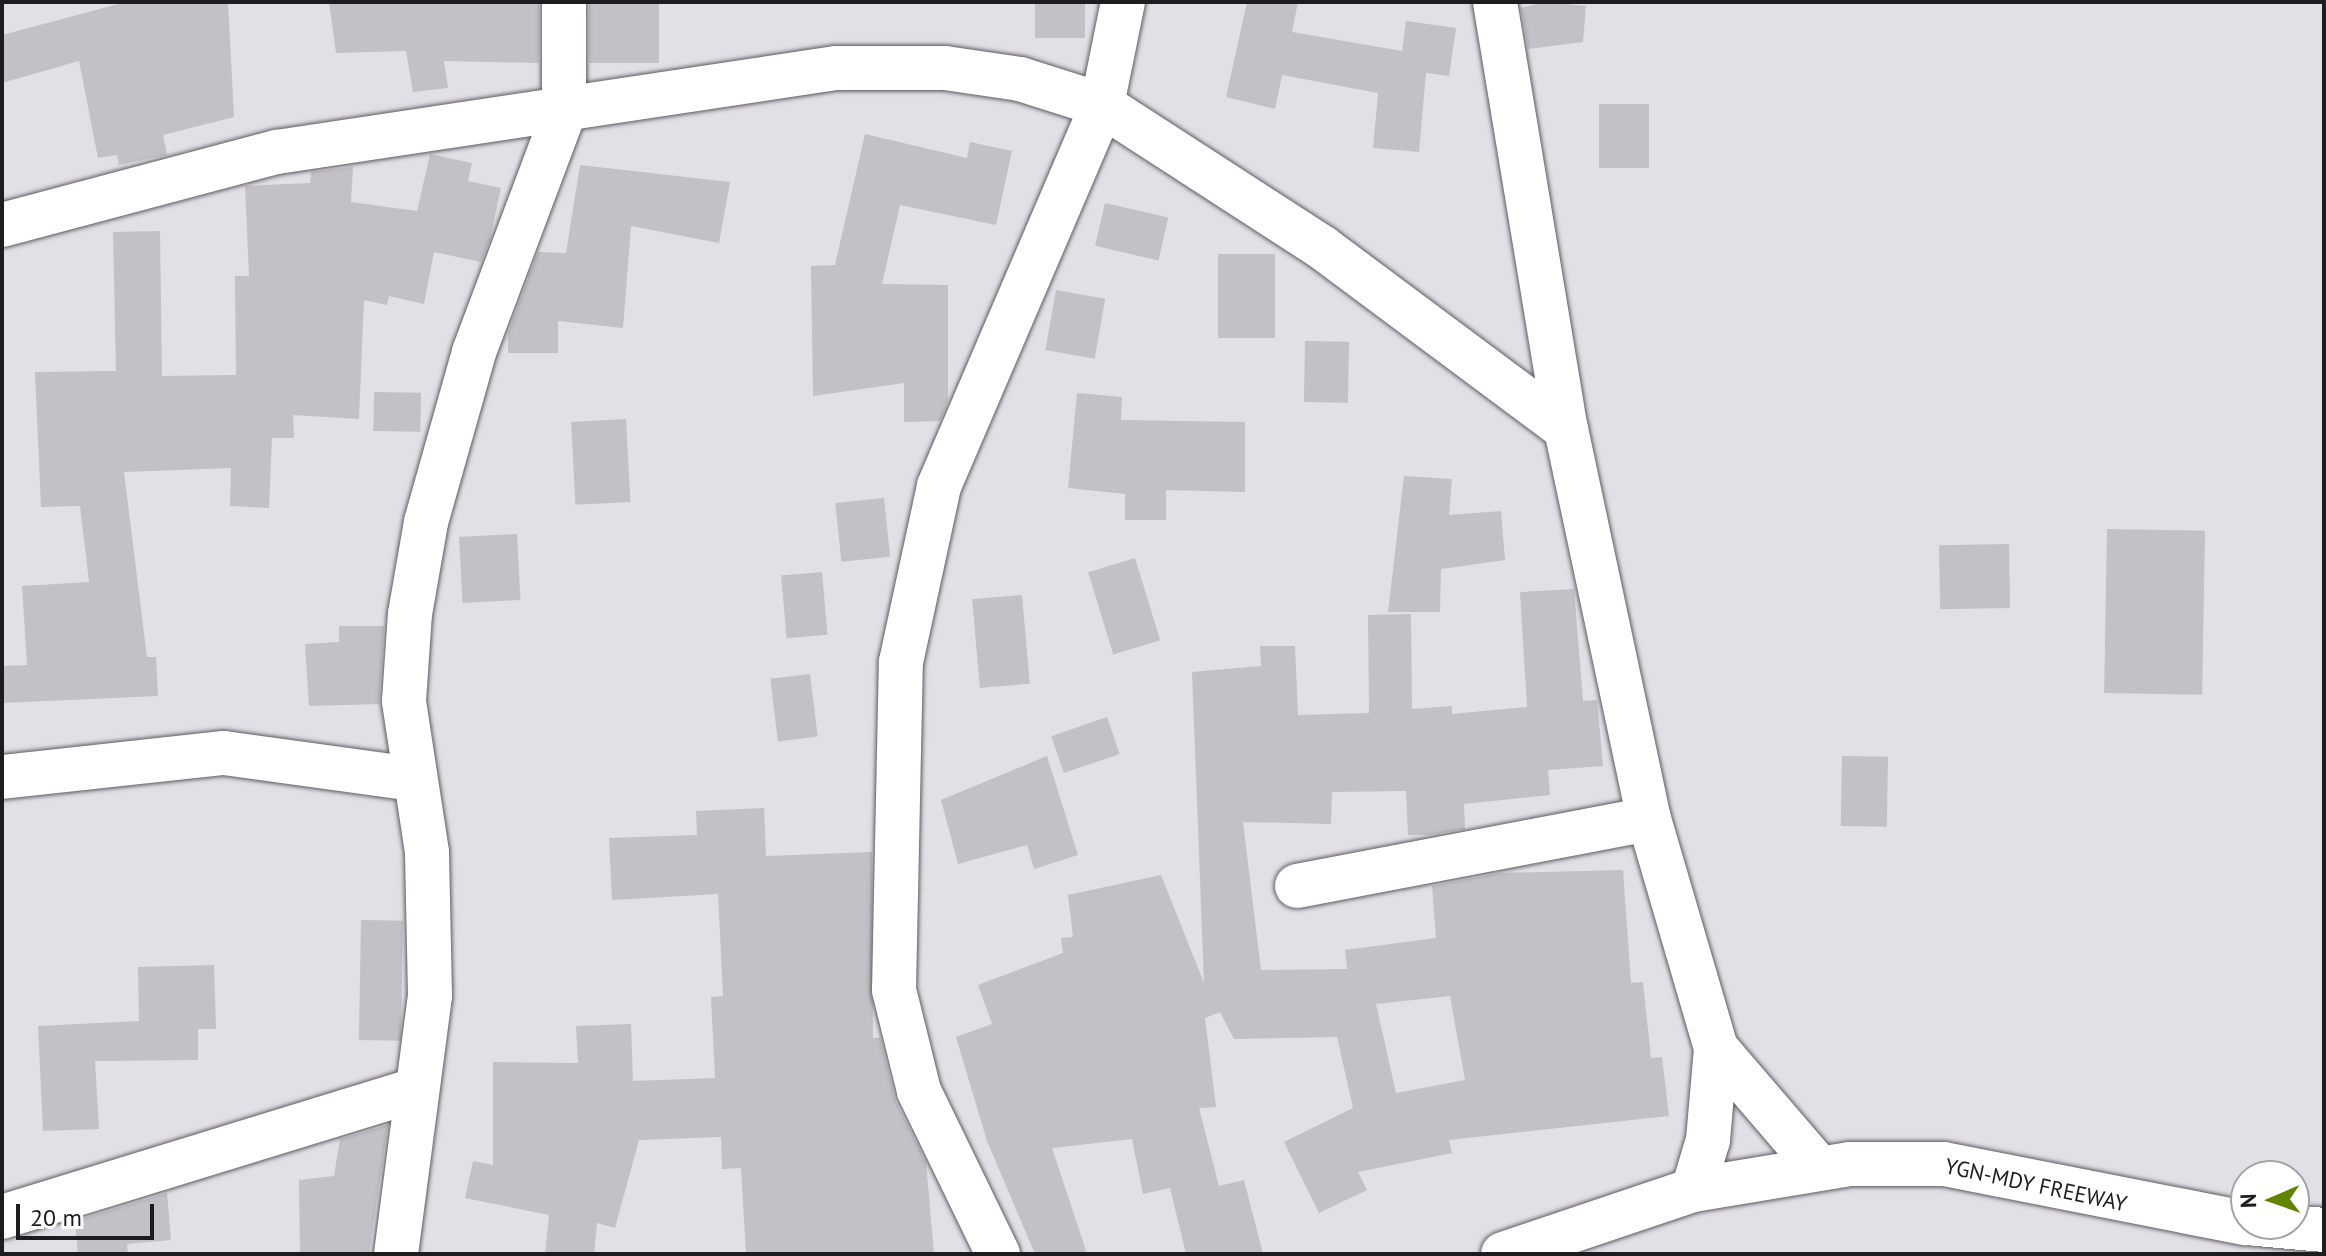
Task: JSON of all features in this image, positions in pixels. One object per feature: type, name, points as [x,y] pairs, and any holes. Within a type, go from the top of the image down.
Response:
[{"type":"street","points":[[396,1254],[430,996],[431,914],[404,701],[426,522],[474,352],[564,113],[564,2]]},
{"type":"street","points":[[998,1254],[919,1091],[894,990],[901,662],[939,486],[1102,105],[1123,2]]},
{"type":"street","points":[[1495,2],[1566,429],[1649,819],[1716,1048],[1708,1140],[1693,1190]]},
{"type":"street","points":[[2,225],[277,152],[564,113],[836,68],[945,68],[1020,79],[1102,105],[1323,248],[1566,429]]},
{"type":"street","points":[[2,777],[224,753],[413,779]]},
{"type":"street","points":[[1297,886],[1649,819]]},
{"type":"street","points":[[1716,1048],[1817,1166]]},
{"type":"street","points":[[2,1217],[416,1090]]},
{"type":"street","name":"YGN-MDY FREEWAY","points":[[1503,1254],[1693,1190],[1817,1166],[1944,1164],[2230,1220]]},
{"type":"building","points":[[126,2],[228,2],[234,117],[163,135],[167,155],[119,165],[117,155],[98,158],[79,61],[2,83],[2,35]]},
{"type":"building","points":[[329,2],[539,2],[539,63],[444,61],[448,88],[413,92],[406,51],[336,53]]},
{"type":"building","points":[[589,2],[659,2],[659,63],[589,63]]},
{"type":"building","points":[[1035,2],[1085,2],[1085,38],[1035,38]]},
{"type":"building","points":[[1247,2],[1298,2],[1292,32],[1402,51],[1406,21],[1456,28],[1449,76],[1426,73],[1419,152],[1373,148],[1378,93],[1282,75],[1275,109],[1226,97]]},
{"type":"building","points":[[1544,2],[1586,6],[1583,42],[1528,49],[1521,8]]},
{"type":"building","points":[[1599,104],[1649,104],[1649,168],[1599,168]]},
{"type":"building","points":[[865,134],[967,158],[970,142],[1012,151],[996,225],[900,205],[882,284],[948,285],[948,401],[940,421],[904,422],[904,383],[813,396],[811,266],[835,265]]},
{"type":"building","points":[[430,154],[472,163],[468,181],[501,188],[490,239],[481,262],[434,252],[424,304],[389,296],[387,305],[364,300],[359,419],[293,415],[294,438],[272,438],[269,508],[230,506],[231,468],[124,472],[147,657],[156,657],[158,696],[2,703],[2,666],[27,665],[22,586],[89,582],[80,506],[41,507],[35,372],[116,371],[113,232],[160,231],[162,376],[236,375],[235,276],[249,276],[245,186],[310,183],[311,172],[353,167],[351,202],[417,211]]},
{"type":"building","points":[[580,165],[730,182],[719,243],[631,226],[623,328],[558,321],[558,353],[508,353],[508,333],[538,252],[566,253]]},
{"type":"building","points":[[1105,203],[1168,218],[1158,260],[1095,246]]},
{"type":"building","points":[[1218,254],[1275,254],[1275,338],[1218,338]]},
{"type":"building","points":[[1056,290],[1105,299],[1095,359],[1045,350]]},
{"type":"building","points":[[1305,341],[1349,342],[1348,403],[1304,402]]},
{"type":"building","points":[[374,392],[421,393],[420,432],[373,431]]},
{"type":"building","points":[[1077,393],[1122,397],[1121,420],[1245,422],[1245,492],[1166,490],[1166,520],[1125,520],[1125,494],[1068,488]]},
{"type":"building","points":[[626,419],[630,502],[575,505],[571,422]]},
{"type":"building","points":[[1404,476],[1452,479],[1449,515],[1501,511],[1505,560],[1441,569],[1440,612],[1388,612]]},
{"type":"building","points":[[884,498],[890,557],[841,562],[835,503]]},
{"type":"building","points":[[2107,529],[2205,531],[2202,695],[2104,693]]},
{"type":"building","points":[[517,534],[520,600],[463,603],[459,537]]},
{"type":"building","points":[[2009,544],[2010,608],[1940,609],[1939,545]]},
{"type":"building","points":[[1135,558],[1160,640],[1113,655],[1088,572]]},
{"type":"building","points":[[822,572],[827,635],[787,638],[781,576]]},
{"type":"building","points":[[1574,589],[1583,701],[1597,700],[1603,766],[1548,770],[1550,795],[1464,804],[1465,829],[1429,835],[1408,835],[1406,791],[1332,792],[1331,824],[1243,822],[1261,970],[1347,969],[1345,950],[1436,938],[1432,886],[1500,873],[1623,870],[1631,983],[1643,982],[1651,1058],[1662,1057],[1669,1116],[1449,1140],[1452,1153],[1358,1172],[1367,1190],[1319,1213],[1284,1142],[1353,1108],[1337,1037],[1234,1039],[1220,1012],[1205,1018],[1216,1107],[1199,1108],[1219,1186],[1244,1180],[1263,1254],[1186,1254],[1170,1188],[1143,1194],[1132,1139],[1052,1148],[1087,1254],[1035,1254],[987,1141],[956,1037],[992,1024],[978,985],[1063,953],[1061,938],[1073,937],[1068,895],[1161,875],[1204,983],[1192,672],[1261,666],[1260,646],[1295,646],[1298,715],[1369,713],[1368,615],[1411,614],[1412,709],[1452,706],[1452,714],[1527,707],[1520,592]],"holes":[[[1450,996],[1465,1080],[1396,1093],[1376,1004]]]},
{"type":"building","points":[[1022,595],[1030,684],[980,688],[972,599]]},
{"type":"building","points":[[339,626],[384,626],[379,704],[309,706],[305,644],[339,642]]},
{"type":"building","points":[[810,674],[818,737],[778,741],[770,679]]},
{"type":"building","points":[[1107,717],[1120,754],[1064,773],[1051,736]]},
{"type":"building","points":[[1047,756],[1078,855],[1034,869],[1027,845],[958,864],[941,800]]},
{"type":"building","points":[[1842,756],[1888,757],[1887,827],[1841,826]]},
{"type":"building","points":[[764,808],[766,856],[872,852],[873,1038],[880,1038],[896,1102],[926,1162],[934,1254],[746,1254],[741,1168],[722,1169],[721,1137],[639,1140],[615,1228],[597,1223],[594,1254],[545,1254],[549,1215],[465,1198],[473,1161],[493,1165],[493,1062],[578,1063],[576,1026],[631,1024],[633,1081],[715,1078],[711,997],[723,996],[718,894],[612,900],[609,838],[697,835],[696,811]]},
{"type":"building","points":[[361,920],[403,921],[401,1041],[359,1040]]},
{"type":"building","points":[[214,965],[216,1029],[198,1029],[198,1060],[95,1061],[99,1129],[43,1131],[38,1026],[139,1021],[138,967]]},
{"type":"building","points":[[388,1125],[369,1254],[300,1254],[299,1180],[334,1176],[340,1139]]},
{"type":"building","points":[[167,1193],[171,1240],[127,1244],[128,1254],[78,1254],[75,1221]]}]
